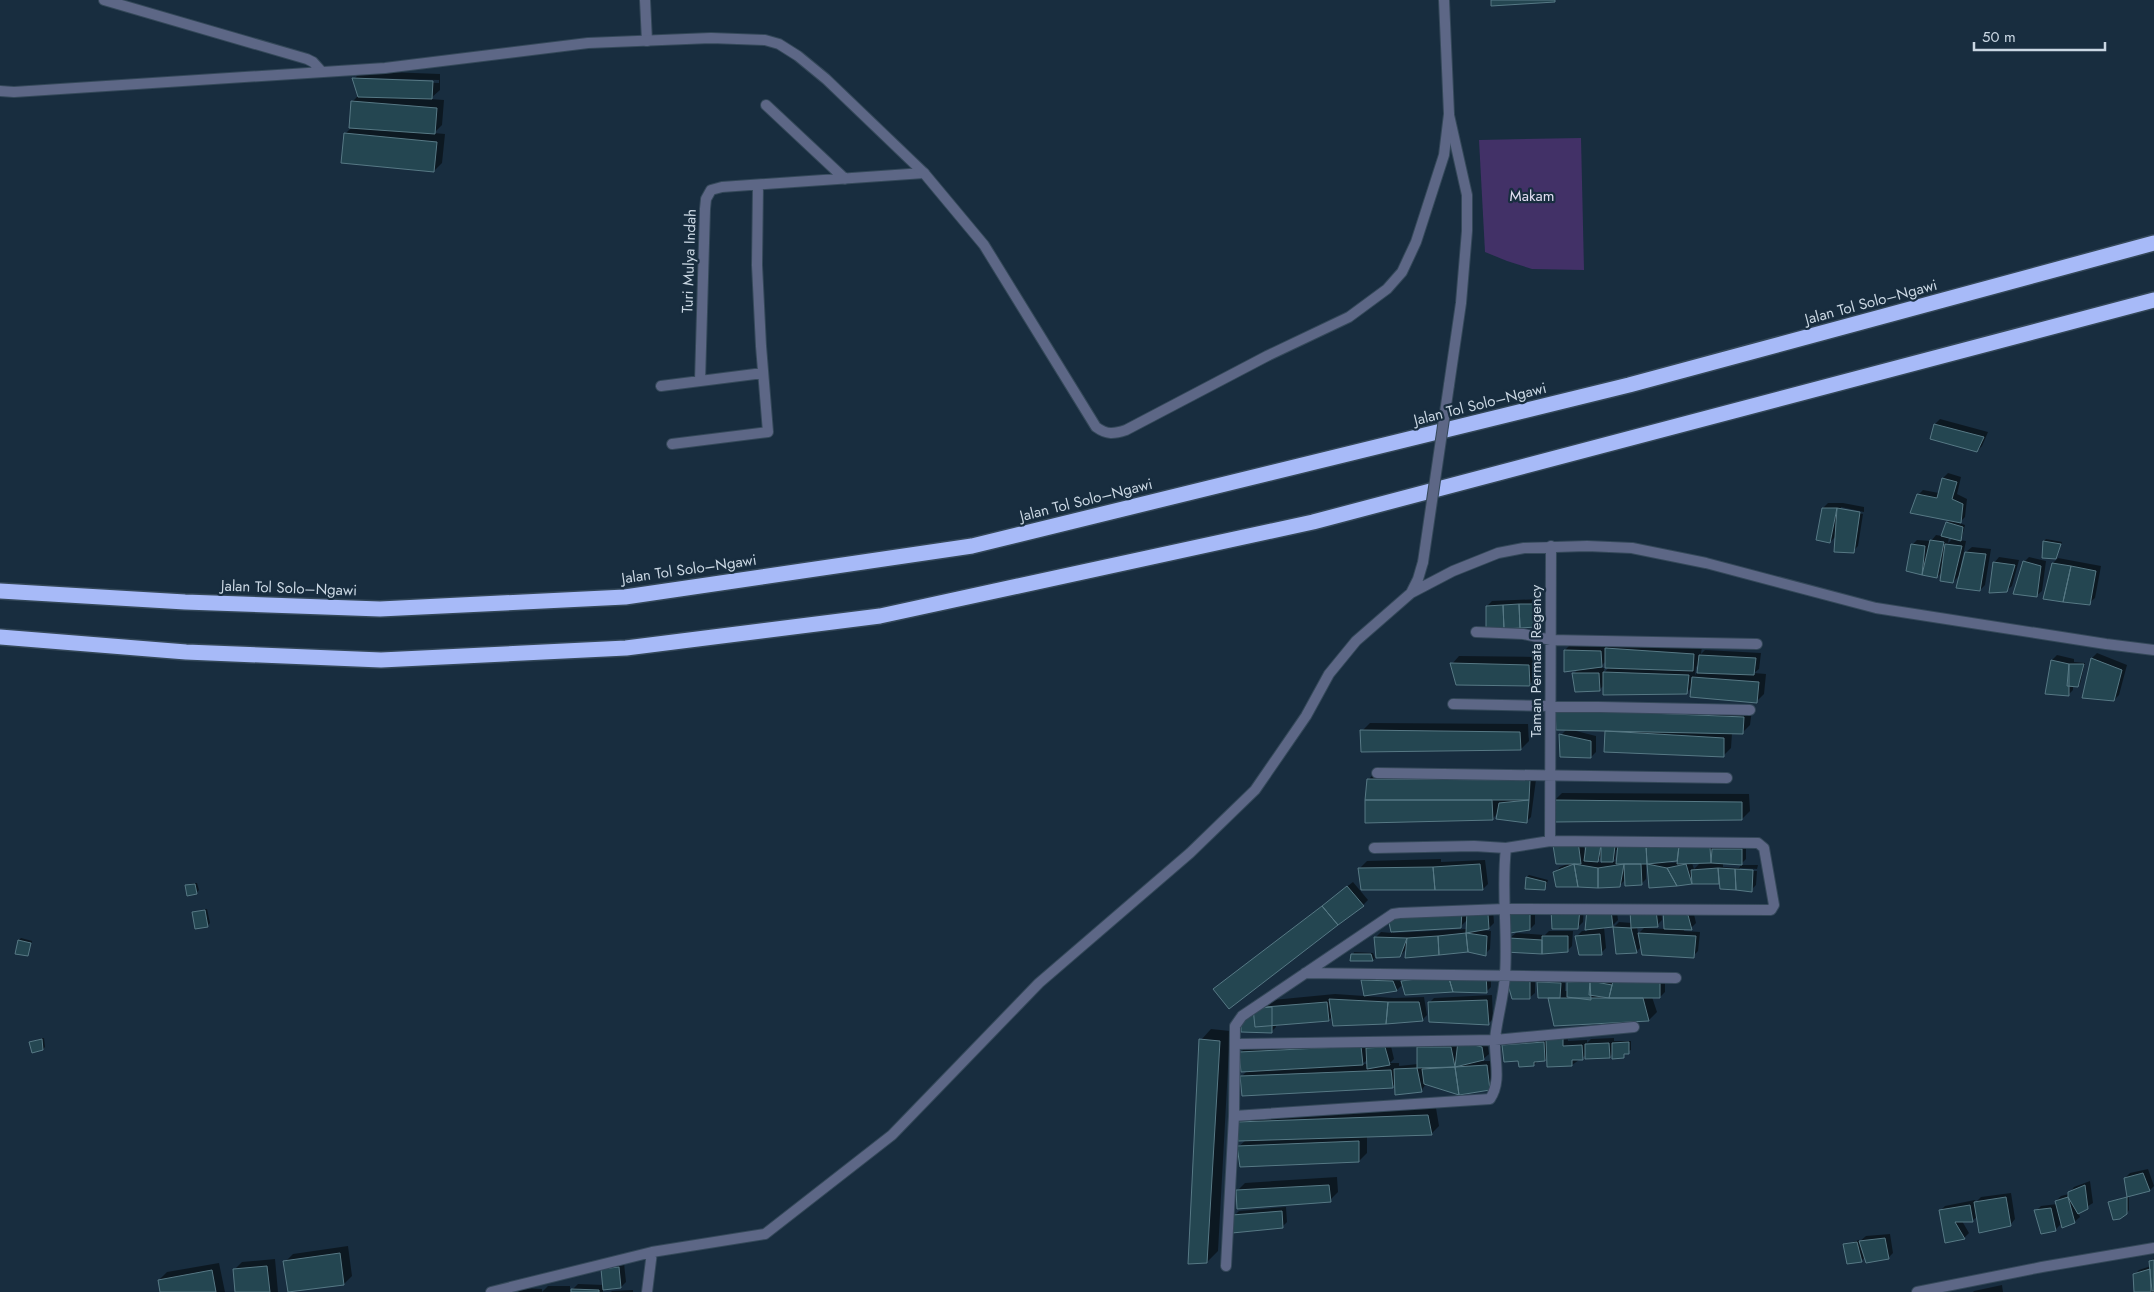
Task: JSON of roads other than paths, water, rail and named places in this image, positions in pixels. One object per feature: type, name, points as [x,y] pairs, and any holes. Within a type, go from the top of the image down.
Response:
[{"type":"highway","name":"Jalan Tol Solo–Ngawi","points":[[0,591],[185,602],[380,609],[625,597],[972,546],[1629,385],[2154,243]]},
{"type":"highway","points":[[0,637],[186,652],[382,660],[626,648],[880,616],[1313,522],[2154,300]]},
{"type":"street","points":[[104,0],[307,59],[313,62],[322,72]]},
{"type":"street","points":[[645,0],[647,41]]},
{"type":"street","points":[[0,91],[14,92],[385,68],[588,43],[712,38],[765,40],[779,44],[798,56],[826,79],[924,173],[984,245],[1096,426],[1105,434],[1126,430],[1267,356],[1349,317],[1387,289],[1402,272],[1416,242],[1444,155],[1449,114],[1444,0]]},
{"type":"street","points":[[766,105],[845,179]]},
{"type":"street","points":[[1410,593],[1418,579],[1422,562],[1461,303],[1467,231],[1467,195],[1449,114]]},
{"type":"street","name":"Turi Mulya Indah","points":[[700,381],[706,199],[711,190],[722,187],[924,173]]},
{"type":"street","points":[[672,444],[768,432],[757,265],[758,186]]},
{"type":"street","points":[[661,386],[763,373]]},
{"type":"street","points":[[491,1292],[652,1252],[765,1234],[892,1135],[1039,983],[1190,852],[1255,790],[1306,716],[1329,674],[1356,641],[1410,593],[1453,571],[1498,553],[1524,548],[1551,546],[1632,548],[1706,563],[1876,608],[2154,650]]},
{"type":"street","name":"Taman Permata Regency","points":[[1550,841],[1551,546]]},
{"type":"street","points":[[1476,632],[1523,634],[1551,640],[1757,644]]},
{"type":"street","points":[[1454,704],[1750,710]]},
{"type":"street","points":[[1376,773],[1726,778]]},
{"type":"street","points":[[1226,1266],[1234,1116],[1236,1026],[1238,1019],[1393,914],[1504,909],[1768,911],[1774,908],[1764,848],[1758,843],[1550,841],[1506,848],[1474,846],[1374,848]]},
{"type":"street","points":[[1234,1116],[1490,1099],[1497,1085],[1495,1040],[1505,974],[1504,866],[1506,848]]},
{"type":"street","points":[[1304,973],[1505,974],[1676,978]]},
{"type":"street","points":[[1236,1044],[1495,1040],[1634,1027]]},
{"type":"street","points":[[1917,1292],[1961,1287],[2134,1250],[2154,1248]]},
{"type":"street","points":[[647,1292],[652,1252]]},
{"type":"park label","name":"Makam","points":[[1532,196]]}]
